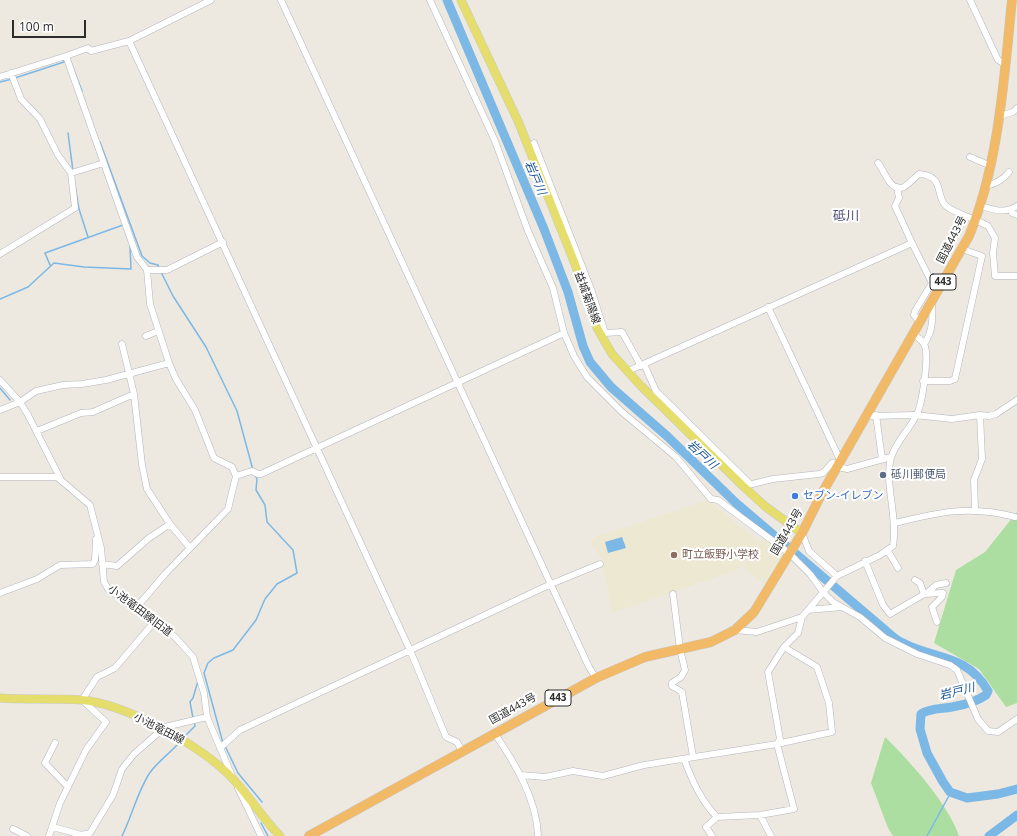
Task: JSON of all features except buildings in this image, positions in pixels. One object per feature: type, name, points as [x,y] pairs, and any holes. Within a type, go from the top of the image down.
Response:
[{"type":"highway","name":"国道443号","points":[[309,836],[596,678],[645,657],[711,642],[735,630],[754,612],[801,535],[821,495],[839,464],[872,415],[913,333],[962,248],[976,220],[982,206],[991,166],[999,116],[1004,64],[1014,6]]},
{"type":"main road","name":"益城菊陽線","points":[[461,0],[536,165],[598,328],[612,354],[747,486],[766,507],[801,535]]},
{"type":"main road","name":"小池竜田線","points":[[0,698],[82,700],[108,705],[145,720],[203,752],[234,780],[280,836]]},
{"type":"street","points":[[0,77],[88,48],[91,50],[129,41],[211,0]]},
{"type":"street","points":[[281,0],[588,667],[596,678]]},
{"type":"street","points":[[430,0],[495,141],[528,231],[553,288],[564,333],[574,356],[587,377],[622,412],[676,457],[711,499],[718,500],[789,553],[842,607],[860,617],[885,638],[901,647],[928,659],[950,665],[957,670],[978,719],[988,731],[994,732],[1003,729],[1017,719]]},
{"type":"street","points":[[970,0],[998,60],[1004,64]]},
{"type":"street","points":[[129,41],[410,650],[446,737],[457,742],[462,751]]},
{"type":"street","points":[[66,56],[137,257],[147,270],[150,304],[169,363],[176,379],[195,410],[214,458],[232,467],[236,476],[228,509],[149,591],[136,608]]},
{"type":"street","points":[[0,254],[75,208],[71,173],[58,155],[40,119],[21,99],[11,73]]},
{"type":"street","points":[[999,116],[1013,112],[1017,108]]},
{"type":"street","points":[[534,143],[591,289],[606,333],[622,332],[656,391],[747,486],[773,479],[823,473],[832,463],[839,464],[847,469],[891,457]]},
{"type":"street","points":[[970,157],[991,166]]},
{"type":"street","points":[[71,173],[104,162]]},
{"type":"street","points":[[878,163],[890,183],[897,188],[899,198],[895,206],[932,283],[915,311],[914,315],[920,322]]},
{"type":"street","points":[[987,186],[996,183],[1009,172]]},
{"type":"street","points":[[897,188],[904,187],[919,174],[923,174],[930,178],[939,186],[945,205],[954,211],[964,214],[988,226],[995,238],[993,253],[995,276],[1017,276]]},
{"type":"street","points":[[982,206],[1003,212],[1011,210],[1017,206]]},
{"type":"street","points":[[1011,210],[1017,215]]},
{"type":"street","points":[[147,270],[166,270],[223,242]]},
{"type":"street","points":[[628,371],[912,243]]},
{"type":"street","points":[[923,381],[950,381],[955,379],[982,256],[962,248]]},
{"type":"street","points":[[924,344],[930,336],[933,314],[932,301]]},
{"type":"street","points":[[768,307],[839,464]]},
{"type":"street","points":[[146,336],[158,331]]},
{"type":"street","points":[[236,476],[252,471],[261,474],[564,333]]},
{"type":"street","points":[[712,836],[706,827],[717,817],[760,815],[794,809],[777,744],[780,739],[768,672],[784,646],[798,633],[802,617],[837,576],[888,551],[893,546],[895,523],[889,480],[891,457],[917,415],[926,352],[924,344],[913,333]]},
{"type":"street","points":[[122,344],[134,394],[142,465],[147,489],[170,524],[190,548]]},
{"type":"street","points":[[0,410],[20,402],[36,391],[63,384],[82,384],[106,380],[169,363]]},
{"type":"street","name":"小池竜田線旧道","points":[[0,380],[20,402],[37,431],[58,477],[90,506],[97,532],[104,582],[108,589],[155,621],[175,637],[193,657],[204,693],[207,717],[223,745],[234,780],[261,836]]},
{"type":"street","points":[[37,431],[81,413],[93,412],[134,394]]},
{"type":"street","points":[[882,460],[872,415],[917,415],[952,419],[996,414],[1017,401]]},
{"type":"street","points":[[975,509],[974,480],[982,460],[980,415]]},
{"type":"street","points":[[0,478],[50,476],[63,480]]},
{"type":"street","points":[[895,523],[930,514],[975,509],[1015,516]]},
{"type":"street","points":[[102,564],[117,566],[149,538],[170,524]]},
{"type":"street","points":[[0,593],[36,579],[60,565],[92,564],[95,560],[97,532]]},
{"type":"street","points":[[801,535],[808,551],[837,576]]},
{"type":"street","points":[[888,551],[898,568]]},
{"type":"street","points":[[865,561],[883,605],[890,614],[924,594],[936,585],[946,583]]},
{"type":"street","points":[[223,745],[240,730],[551,584],[600,564]]},
{"type":"street","points":[[915,580],[920,584],[924,594]]},
{"type":"street","points":[[924,594],[943,593],[942,597],[932,607],[937,622]]},
{"type":"street","points":[[674,594],[680,649],[685,670],[681,677],[672,683],[672,686],[682,692],[693,757]]},
{"type":"street","points":[[808,610],[842,607]]},
{"type":"street","points":[[735,630],[757,632],[802,617]]},
{"type":"street","points":[[49,836],[60,803],[86,750],[106,722],[82,700],[97,677],[115,668],[155,621]]},
{"type":"street","points":[[521,775],[545,778],[573,771],[604,776],[644,765],[777,744],[832,732],[829,703],[817,667],[784,646]]},
{"type":"street","points":[[53,827],[81,835],[90,833],[113,795],[122,769],[134,754],[165,727],[207,717]]},
{"type":"street","points":[[495,734],[521,775],[538,818],[538,836]]},
{"type":"street","points":[[55,743],[45,763],[68,787]]},
{"type":"street","points":[[684,759],[693,781],[710,811],[717,817]]},
{"type":"street","points":[[760,815],[771,836]]},
{"type":"street","points":[[13,829],[27,836]]},
{"type":"shaded area","name":"町立飯野小学校","points":[[708,500],[759,542],[744,563],[737,570],[612,613],[602,559],[591,543],[593,538]]},
{"type":"shaded area","points":[[764,537],[784,553],[766,585],[743,567]]},
{"type":"green space","points":[[1017,512],[1017,703],[1006,707],[979,669],[934,643],[956,570],[985,552]]},
{"type":"green space","points":[[885,737],[916,770],[938,797],[954,824],[959,836],[893,836],[888,828],[871,783]]},
{"type":"water","points":[[622,537],[626,548],[608,553],[605,542]]},
{"type":"waterway","name":"岩戸川","points":[[447,0],[544,229],[568,292],[583,346],[590,362],[611,387],[667,436],[736,503],[891,636],[900,642],[949,659],[970,670],[988,691],[986,695],[965,704],[932,710],[921,714],[920,729],[927,753],[950,792],[967,798],[998,794],[1017,789]]},
{"type":"waterway","points":[[70,60],[82,91]]},
{"type":"waterway","points":[[15,78],[67,61]]},
{"type":"waterway","points":[[0,82],[12,79]]},
{"type":"waterway","points":[[68,133],[73,171]]},
{"type":"waterway","points":[[100,142],[142,256],[150,263],[158,265],[159,268]]},
{"type":"waterway","points":[[75,185],[79,209],[88,237]]},
{"type":"waterway","points":[[50,265],[45,253],[123,225]]},
{"type":"waterway","points":[[0,299],[28,287],[54,263],[84,267],[131,269],[130,246]]},
{"type":"waterway","points":[[161,272],[173,296],[206,347],[237,411],[253,470]]},
{"type":"waterway","points":[[0,388],[10,400]]},
{"type":"waterway","points":[[223,743],[204,673],[208,663],[214,658],[233,650],[256,620],[265,599],[277,584],[297,573],[293,550],[267,522],[265,505],[256,490],[257,479],[255,475]]},
{"type":"waterway","points":[[193,718],[190,702],[193,698],[198,681]]},
{"type":"waterway","points":[[183,738],[195,726],[194,722]]},
{"type":"waterway","points":[[122,836],[141,789],[149,774],[155,766],[177,745]]},
{"type":"waterway","points":[[225,746],[238,773],[262,802]]},
{"type":"waterway","points":[[927,836],[951,792]]},
{"type":"waterway","points":[[989,836],[1017,815]]},
{"type":"waterway","points":[[261,823],[268,836]]},
{"type":"place","name":"砥川郵便局","points":[[883,475]]},
{"type":"place","name":"セブン-イレブン","points":[[795,496]]},
{"type":"place","name":"町立飯野小学校","points":[[674,555]]},
{"type":"district","name":"砥川","points":[[846,216]]}]
